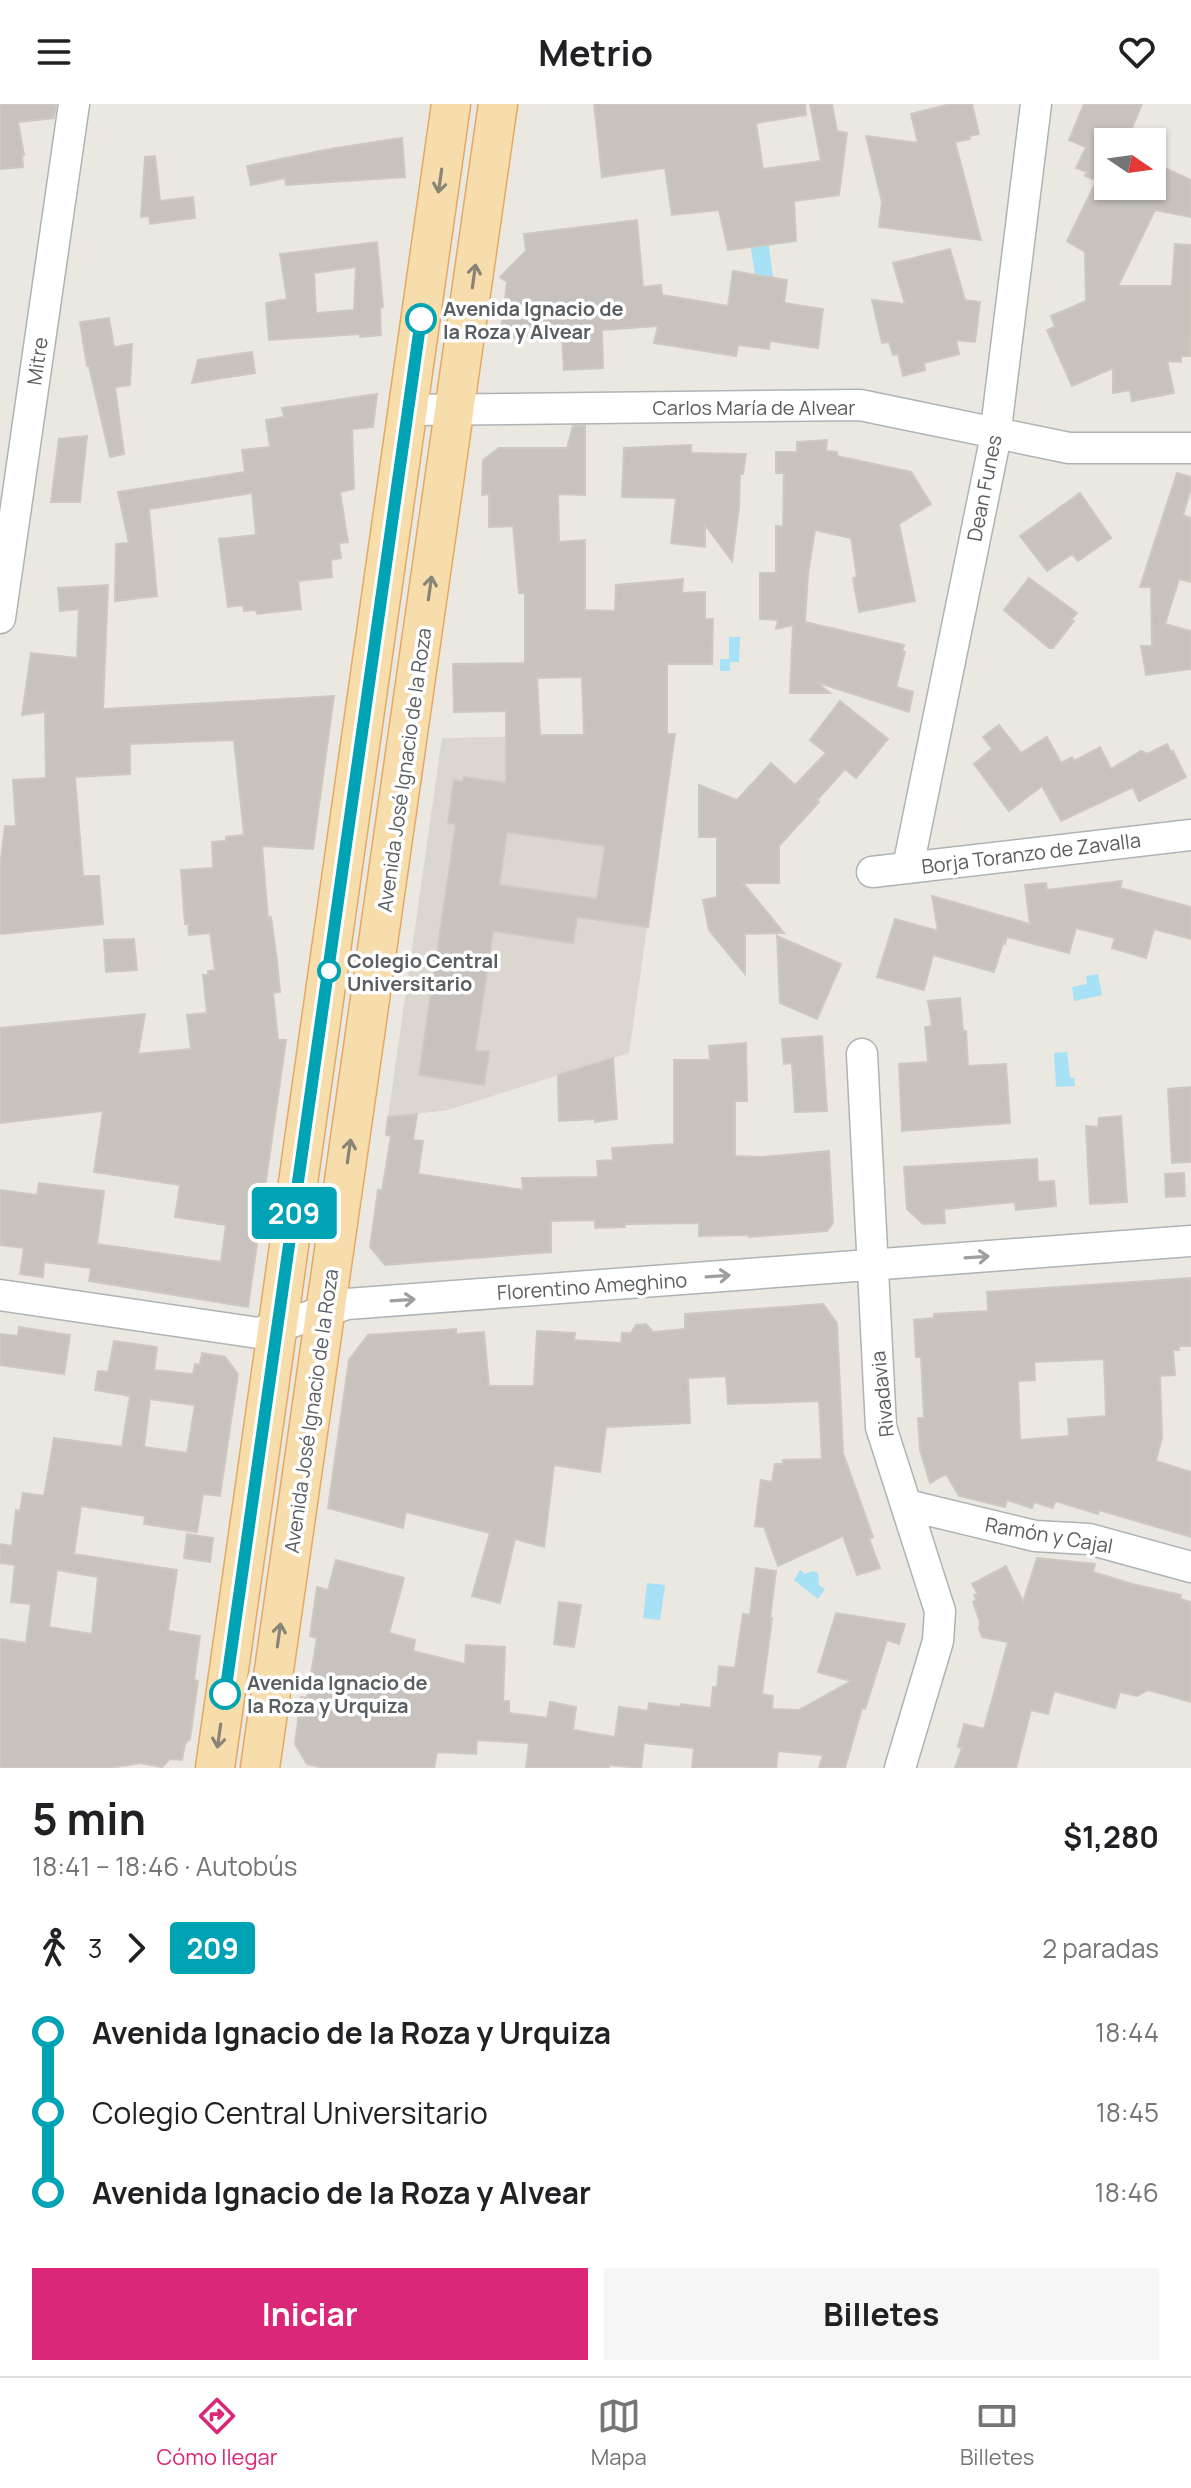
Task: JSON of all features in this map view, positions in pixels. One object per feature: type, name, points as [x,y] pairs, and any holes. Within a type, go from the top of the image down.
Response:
[{"type":"main road","points":[[215,1768],[451,104]]},
{"type":"main road","name":"Avenida José Ignacio de la Roza","points":[[260,1768],[498,104]]},
{"type":"street","name":"Mitre","points":[[0,618],[74,104]]},
{"type":"street","name":"Dean Funes","points":[[908,867],[995,433],[1036,104]]},
{"type":"street","name":"Carlos María de Alvear","points":[[409,410],[860,405],[1069,448],[1191,448]]},
{"type":"street","name":"Borja Toranzo de Zavalla","points":[[872,872],[1191,835]]},
{"type":"street","name":"Rivadavia","points":[[862,1054],[881,1427],[939,1605],[940,1623],[938,1641],[900,1768]]},
{"type":"street","name":"Florentino Ameghino","points":[[0,1295],[258,1333],[347,1304],[1191,1241]]},
{"type":"street","name":"Ramón y Cajal","points":[[907,1505],[1035,1536],[1089,1539],[1191,1567]]},
{"type":"shaded area","points":[[675,734],[629,1053],[448,1110],[388,1117],[442,738]]},
{"type":"water","points":[[768,240],[774,284],[757,287],[750,243]]},
{"type":"water","points":[[729,637],[740,637],[739,662],[730,662],[730,671],[720,671],[720,659],[729,659]]},
{"type":"water","points":[[1098,974],[1102,995],[1074,1001],[1072,987],[1087,984],[1086,976]]},
{"type":"water","points":[[1067,1052],[1070,1078],[1074,1078],[1075,1086],[1056,1087],[1054,1053]]},
{"type":"water","points":[[800,1570],[805,1574],[818,1573],[819,1585],[825,1589],[818,1599],[794,1580]]},
{"type":"water","points":[[647,1583],[665,1585],[660,1620],[643,1618]]},
{"type":"building","points":[[0,104],[56,104],[54,118],[18,122],[23,167],[0,169]]},
{"type":"building","points":[[594,104],[805,104],[806,115],[756,123],[763,169],[821,161],[810,104],[832,104],[837,131],[847,133],[839,195],[794,201],[796,241],[728,250],[719,210],[672,215],[665,168],[602,177]]},
{"type":"building","points":[[950,104],[972,104],[979,134],[955,142],[981,240],[879,227],[882,202],[866,136],[918,143],[911,114]]},
{"type":"building","points":[[1084,104],[1142,104],[1132,128],[1094,128],[1094,180],[1085,176],[1087,172],[1076,168],[1086,147],[1069,140]]},
{"type":"building","points":[[402,138],[405,177],[286,185],[285,178],[251,185],[247,166]]},
{"type":"building","points":[[155,156],[160,201],[193,197],[195,218],[150,224],[149,216],[141,217],[145,157]]},
{"type":"building","points":[[1166,168],[1191,180],[1191,217],[1155,210],[1118,286],[1172,286],[1175,244],[1191,245],[1190,356],[1181,356],[1181,362],[1167,361],[1174,393],[1132,401],[1130,390],[1113,393],[1113,368],[1072,386],[1047,330],[1055,327],[1051,316],[1086,301],[1085,252],[1067,241],[1094,186],[1094,200],[1166,200]]},
{"type":"building","points":[[637,220],[643,287],[661,285],[662,295],[728,306],[733,271],[787,280],[784,303],[823,309],[818,348],[770,341],[769,349],[738,345],[736,356],[654,343],[658,326],[602,330],[603,368],[564,370],[562,334],[500,339],[507,282],[500,277],[526,251],[524,234]]},
{"type":"building","points":[[377,242],[383,307],[380,308],[381,335],[269,340],[266,303],[287,299],[280,254]],"holes":[[[356,267],[354,310],[316,313],[314,273]]]},
{"type":"building","points":[[950,249],[965,300],[980,302],[975,342],[956,340],[959,354],[924,363],[925,370],[903,376],[898,354],[893,355],[889,342],[882,343],[872,300],[905,304],[893,263]]},
{"type":"building","points":[[109,318],[114,347],[132,344],[130,385],[115,387],[124,454],[110,457],[87,366],[80,322]]},
{"type":"building","points":[[252,352],[255,373],[192,383],[198,360]]},
{"type":"building","points":[[377,394],[373,427],[352,429],[354,489],[340,492],[348,542],[339,543],[341,558],[331,560],[332,577],[298,581],[301,609],[257,614],[256,610],[244,611],[243,605],[228,607],[219,539],[256,535],[252,493],[149,509],[157,596],[115,601],[116,544],[129,543],[118,492],[245,472],[242,450],[270,447],[266,420],[284,417],[282,408]]},
{"type":"building","points":[[573,426],[585,426],[585,495],[558,494],[559,542],[585,540],[585,610],[615,611],[616,585],[683,579],[682,593],[705,592],[705,619],[713,619],[712,664],[667,664],[667,734],[675,734],[648,927],[577,917],[573,943],[493,931],[475,1051],[489,1052],[484,1085],[419,1075],[456,824],[448,823],[454,780],[463,782],[464,777],[506,783],[506,711],[454,712],[453,664],[525,663],[525,593],[519,593],[513,526],[489,527],[489,494],[482,495],[483,460],[499,448],[567,448]],"holes":[[[582,677],[584,735],[540,735],[537,678]],[[507,832],[605,846],[597,899],[499,885]]]},
{"type":"building","points":[[87,436],[80,502],[51,502],[59,439]]},
{"type":"building","points":[[827,440],[826,451],[837,452],[837,456],[911,472],[931,504],[899,524],[915,601],[859,612],[851,538],[815,530],[808,573],[805,622],[904,645],[896,687],[913,692],[909,712],[816,682],[830,693],[790,693],[793,625],[776,629],[778,620],[760,619],[760,573],[776,573],[776,526],[783,527],[784,473],[776,473],[776,452],[797,452],[797,442]]},
{"type":"building","points":[[691,445],[691,453],[746,454],[743,474],[740,474],[732,561],[705,525],[705,547],[671,543],[676,498],[622,497],[624,448]]},
{"type":"building","points":[[1177,473],[1191,477],[1183,515],[1191,518],[1191,582],[1179,579],[1165,624],[1191,631],[1191,669],[1146,675],[1141,646],[1152,646],[1151,587],[1140,587]]},
{"type":"building","points":[[1080,493],[1111,538],[1078,561],[1072,554],[1047,571],[1020,536]]},
{"type":"building","points":[[1029,578],[1077,613],[1053,648],[1049,648],[1004,610]]},
{"type":"building","points":[[108,585],[103,709],[334,696],[313,849],[262,846],[268,918],[271,917],[280,992],[273,993],[278,1040],[286,1040],[248,1307],[89,1281],[91,1268],[44,1262],[43,1277],[20,1274],[24,1248],[0,1245],[0,1190],[37,1195],[39,1183],[104,1191],[97,1244],[221,1262],[226,1225],[175,1217],[180,1185],[94,1172],[103,1111],[0,1123],[0,1028],[145,1014],[138,1054],[191,1049],[187,1015],[207,1013],[203,975],[215,970],[210,933],[189,935],[188,924],[185,924],[181,870],[213,868],[212,842],[244,835],[234,740],[130,744],[130,774],[75,777],[83,876],[99,876],[103,924],[0,934],[0,866],[5,826],[16,826],[13,780],[46,778],[45,712],[22,715],[31,653],[77,658],[79,609],[60,611],[58,588]]},
{"type":"building","points":[[840,701],[888,739],[856,778],[845,769],[779,846],[779,883],[743,883],[784,933],[745,934],[745,974],[709,930],[703,900],[717,897],[717,837],[699,837],[699,785],[737,800],[771,763],[795,785],[826,753],[810,740]]},
{"type":"building","points":[[999,725],[1021,753],[1047,737],[1061,763],[1072,757],[1074,761],[1100,747],[1111,769],[1141,751],[1147,754],[1167,744],[1186,777],[1139,801],[1133,787],[1061,821],[1042,786],[1009,811],[974,764],[992,749],[983,737]]},
{"type":"building","points":[[1122,881],[1120,888],[1191,907],[1191,939],[1154,929],[1146,958],[1112,948],[1115,938],[1076,928],[1069,953],[1007,937],[994,972],[933,955],[924,990],[877,977],[895,919],[938,931],[932,896],[1030,924],[1025,885],[1046,883],[1047,890]]},
{"type":"building","points":[[777,936],[841,964],[817,1019],[780,1003]]},
{"type":"building","points":[[134,939],[137,970],[106,972],[104,940]]},
{"type":"building","points":[[960,998],[968,1066],[1006,1064],[1010,1123],[902,1131],[899,1064],[928,1062],[925,1027],[932,1026],[928,1001]]},
{"type":"building","points":[[822,1036],[827,1111],[795,1112],[792,1063],[784,1064],[782,1039]]},
{"type":"building","points":[[746,1043],[747,1101],[735,1101],[735,1156],[829,1151],[833,1223],[827,1231],[749,1237],[699,1236],[699,1223],[625,1224],[625,1227],[595,1228],[595,1220],[551,1221],[551,1252],[385,1265],[370,1247],[378,1190],[382,1191],[391,1136],[386,1135],[388,1117],[417,1114],[413,1140],[423,1141],[418,1174],[523,1190],[522,1178],[598,1177],[597,1161],[613,1160],[612,1148],[674,1144],[674,1060],[710,1060],[709,1046]]},
{"type":"building","points":[[613,1058],[617,1119],[559,1121],[558,1075]]},
{"type":"building","points":[[1191,1087],[1191,1162],[1172,1163],[1168,1089]]},
{"type":"building","points":[[1121,1116],[1127,1202],[1090,1204],[1086,1126],[1098,1127],[1099,1118]]},
{"type":"building","points":[[1037,1159],[1038,1182],[1054,1181],[1056,1206],[1016,1210],[1015,1202],[944,1209],[945,1223],[923,1224],[907,1209],[904,1167]]},
{"type":"building","points":[[1184,1173],[1185,1196],[1166,1197],[1165,1174]]},
{"type":"building","points":[[1191,1278],[1191,1346],[1179,1346],[1179,1350],[1173,1350],[1175,1375],[1160,1376],[1162,1437],[1156,1461],[1191,1472],[1191,1537],[1099,1510],[1098,1514],[1055,1501],[1053,1508],[1034,1502],[1032,1508],[1007,1500],[1005,1507],[959,1496],[946,1474],[930,1483],[920,1450],[918,1418],[924,1418],[921,1357],[916,1357],[914,1320],[934,1318],[934,1314],[988,1311],[987,1292]],"holes":[[[1104,1359],[1106,1416],[1068,1419],[1069,1436],[1020,1440],[1018,1381],[1035,1380],[1034,1362]]]},
{"type":"building","points":[[823,1304],[837,1323],[843,1453],[873,1537],[869,1539],[880,1568],[857,1575],[843,1536],[778,1566],[764,1527],[755,1526],[761,1480],[772,1482],[775,1464],[783,1464],[783,1460],[822,1459],[819,1401],[728,1404],[726,1376],[688,1378],[690,1423],[606,1427],[600,1472],[554,1465],[544,1547],[515,1539],[500,1603],[472,1596],[490,1533],[406,1512],[403,1528],[328,1508],[349,1360],[368,1335],[456,1329],[456,1334],[484,1332],[489,1386],[534,1386],[537,1331],[575,1333],[574,1340],[621,1343],[622,1333],[631,1333],[636,1325],[646,1324],[653,1332],[685,1329],[685,1314]]},
{"type":"building","points":[[19,1327],[70,1335],[64,1374],[0,1365],[0,1334],[18,1336]]},
{"type":"building","points":[[114,1341],[157,1347],[154,1370],[193,1374],[195,1364],[200,1365],[202,1353],[225,1357],[238,1374],[220,1496],[203,1494],[197,1532],[144,1524],[145,1516],[81,1506],[74,1554],[177,1570],[168,1631],[200,1636],[190,1739],[185,1744],[182,1760],[170,1759],[162,1767],[140,1763],[109,1768],[0,1768],[0,1639],[26,1643],[31,1604],[11,1602],[15,1565],[0,1563],[0,1544],[12,1546],[16,1510],[20,1511],[23,1493],[44,1496],[54,1438],[122,1447],[130,1396],[95,1390],[98,1371],[108,1372]],"holes":[[[150,1399],[195,1405],[187,1453],[144,1447]],[[57,1570],[98,1577],[92,1634],[49,1627]]]},
{"type":"building","points":[[187,1534],[213,1538],[210,1562],[184,1558]]},
{"type":"building","points":[[1037,1558],[1095,1564],[1093,1572],[1181,1595],[1180,1599],[1191,1602],[1191,1702],[1148,1690],[1137,1696],[1120,1692],[1115,1708],[1054,1691],[1048,1714],[1031,1710],[1016,1768],[955,1768],[962,1748],[958,1747],[964,1724],[984,1729],[1008,1642],[982,1637],[973,1602],[976,1600],[974,1595],[978,1594],[972,1584],[1006,1566],[1023,1602]]},
{"type":"building","points":[[336,1560],[404,1578],[389,1633],[415,1640],[413,1651],[465,1664],[466,1645],[505,1647],[503,1701],[509,1701],[509,1713],[547,1718],[550,1702],[576,1707],[573,1730],[615,1737],[619,1707],[648,1711],[649,1703],[711,1708],[719,1666],[735,1668],[743,1614],[750,1615],[756,1568],[776,1571],[762,1694],[773,1696],[772,1709],[799,1710],[851,1681],[818,1672],[836,1613],[905,1624],[899,1644],[887,1640],[865,1709],[862,1708],[845,1768],[819,1768],[823,1755],[778,1751],[776,1768],[692,1768],[694,1748],[644,1743],[641,1768],[609,1765],[609,1768],[526,1768],[529,1743],[477,1740],[476,1754],[437,1752],[434,1768],[324,1768],[307,1764],[295,1744],[301,1697],[307,1698],[317,1638],[310,1636],[317,1587],[328,1590]]},
{"type":"building","points":[[559,1602],[581,1605],[574,1647],[554,1644]]},
{"type":"bus line","name":"209","points":[[225,1694],[421,319]]},
{"type":"place","name":"Avenida Ignacio de la Roza y Alvear","points":[[421,319]]},
{"type":"place","name":"Colegio Central Universitario","points":[[329,971]]},
{"type":"place","name":"Avenida Ignacio de la Roza y Urquiza","points":[[225,1694]]}]
